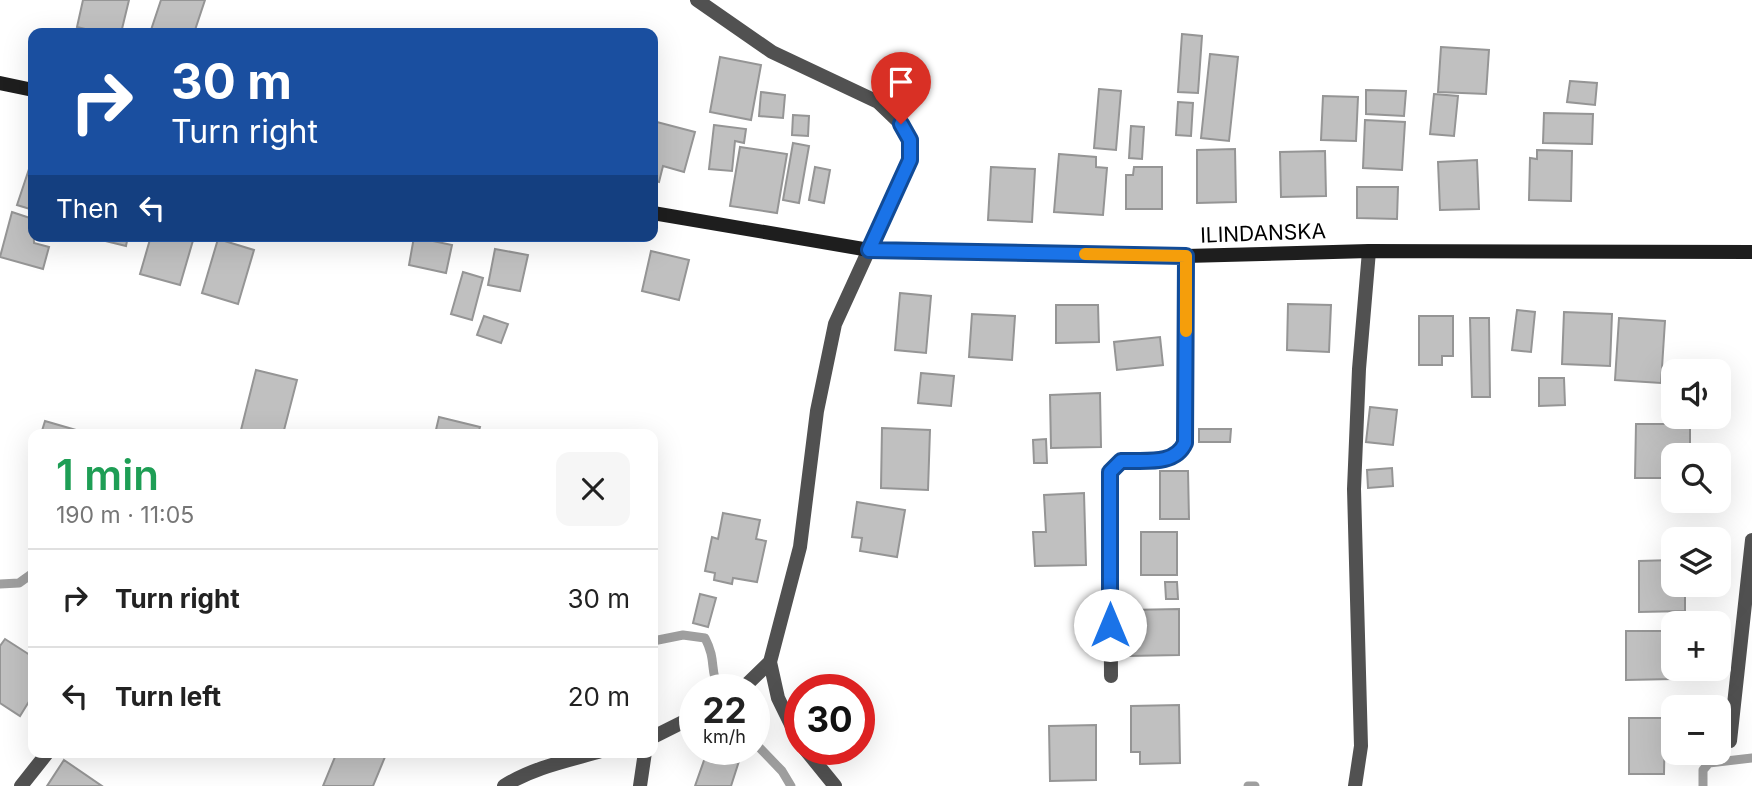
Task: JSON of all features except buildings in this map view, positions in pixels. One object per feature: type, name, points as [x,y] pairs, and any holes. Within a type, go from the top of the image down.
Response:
[{"type":"street","points":[[697,0],[772,51],[878,102],[901,124],[910,140],[910,160],[835,324],[817,411],[800,547],[770,662],[778,698],[784,710]]},
{"type":"street","points":[[0,83],[28,89]]},
{"type":"street","name":"ILINDANSKA","points":[[658,214],[869,250],[1186,256],[1369,251],[1752,252]]},
{"type":"street","points":[[1355,786],[1362,746],[1354,489],[1359,369],[1369,251]]},
{"type":"street","points":[[1111,676],[1110,472],[1121,461],[1174,458],[1181,453],[1185,443],[1186,256]]},
{"type":"street","points":[[1731,741],[1752,540]]},
{"type":"street","points":[[758,674],[770,662]]},
{"type":"street","points":[[658,734],[679,724]]},
{"type":"street","points":[[21,786],[43,758]]},
{"type":"street","points":[[503,786],[548,766],[577,758]]},
{"type":"street","points":[[640,786],[644,758]]},
{"type":"street","points":[[818,765],[835,786]]},
{"type":"waterway","points":[[0,584],[19,583],[28,577]]},
{"type":"waterway","points":[[658,640],[683,635],[705,638],[711,653],[714,674]]},
{"type":"waterway","points":[[1703,786],[1703,770],[1709,763],[1752,758]]},
{"type":"waterway","points":[[770,759],[791,786]]},
{"type":"waterway","points":[[1248,786],[1255,786]]},
{"type":"slow traffic","points":[[1085,254],[1186,256],[1186,331]]},
{"type":"route","points":[[901,124],[910,140],[910,160],[869,250],[1186,256],[1185,443],[1181,453],[1174,458],[1121,461],[1110,472],[1110,625]]}]
